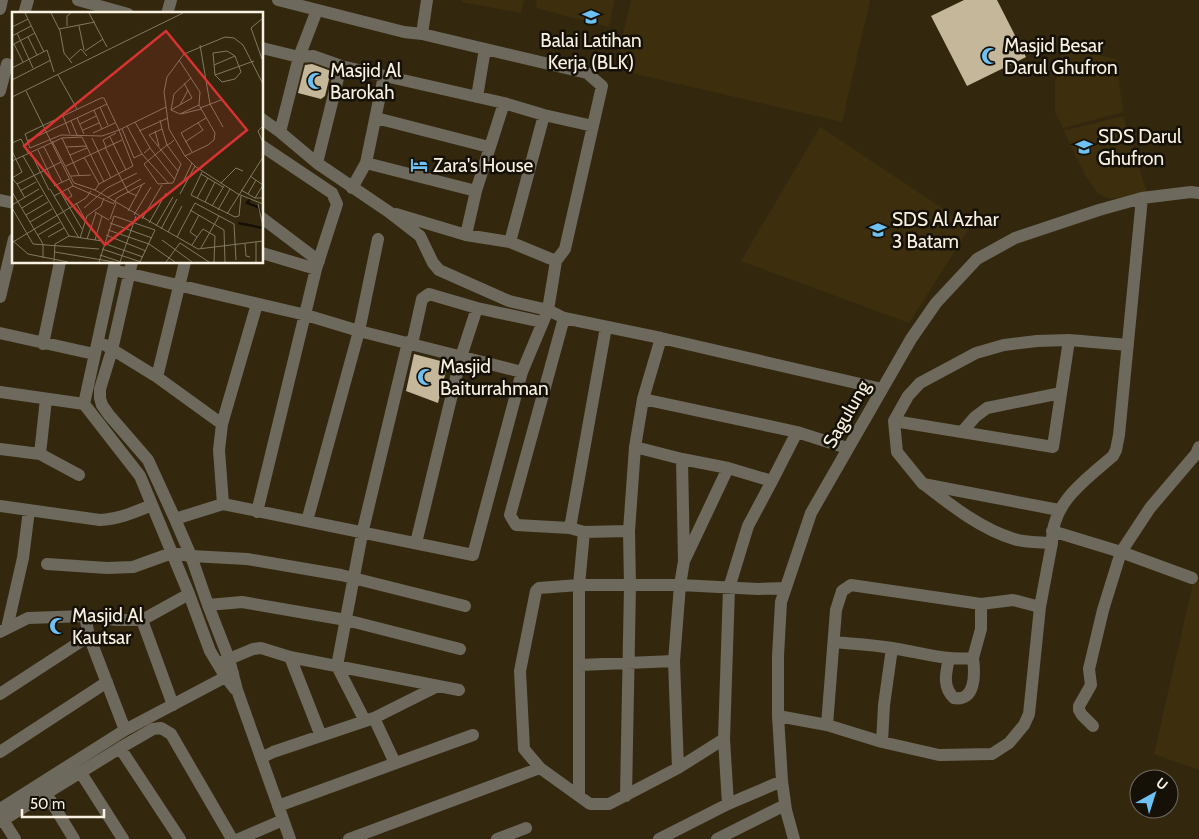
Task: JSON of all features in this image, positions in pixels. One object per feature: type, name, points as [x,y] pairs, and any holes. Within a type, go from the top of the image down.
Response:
[{"type":"street","points":[[78,0],[121,12]]},
{"type":"street","points":[[175,519],[223,504],[349,529],[362,534],[473,555],[522,372],[548,310],[556,261],[565,249],[602,86],[587,73],[422,34],[404,32],[278,0]]},
{"type":"street","points":[[422,34],[428,0]]},
{"type":"street","points":[[280,132],[299,56],[317,10]]},
{"type":"street","points":[[264,48],[299,56],[313,56],[341,66],[504,102],[544,115],[593,126]]},
{"type":"street","points":[[477,97],[485,49]]},
{"type":"street","points":[[0,90],[7,63]]},
{"type":"street","points":[[317,163],[341,66]]},
{"type":"street","points":[[352,188],[366,163],[384,76]]},
{"type":"street","points":[[466,235],[476,191],[504,102]]},
{"type":"street","points":[[510,242],[544,115]]},
{"type":"street","points":[[376,118],[489,147]]},
{"type":"street","points":[[264,120],[317,163],[389,212],[420,236],[433,263],[439,270],[509,301],[548,310],[564,318],[662,338],[882,390]]},
{"type":"street","points":[[256,512],[317,265],[337,204],[332,193],[264,147]]},
{"type":"street","points":[[366,163],[476,191]]},
{"type":"street","name":"Sagulung","points":[[794,839],[782,781],[778,716],[778,656],[781,602],[810,513],[911,339],[936,303],[977,259],[1014,238],[1098,210],[1142,198],[1183,192],[1199,193]]},
{"type":"street","points":[[778,716],[827,725],[882,742],[939,754],[992,754],[1009,743],[1024,725],[1029,714],[1040,607],[1052,537],[1059,510],[1074,490],[1112,456],[1116,450],[1142,198]]},
{"type":"street","points":[[389,212],[466,235],[510,242],[556,261]]},
{"type":"street","points":[[264,220],[317,265]]},
{"type":"street","points":[[307,521],[359,331],[378,239]]},
{"type":"street","points":[[0,297],[12,247]]},
{"type":"street","points":[[264,253],[317,265]]},
{"type":"street","points":[[43,344],[60,264]]},
{"type":"street","points":[[157,377],[184,264]]},
{"type":"street","points":[[84,404],[114,267],[131,268],[178,286],[306,315],[359,331],[522,372]]},
{"type":"street","points":[[131,268],[112,350],[100,389],[102,405],[148,460],[191,556],[208,605],[223,662]]},
{"type":"street","points":[[395,763],[337,666],[362,534],[422,299],[429,294],[477,308],[542,322]]},
{"type":"street","points":[[223,504],[219,450],[222,424],[257,304]]},
{"type":"street","points":[[416,543],[461,357],[477,308]]},
{"type":"street","points":[[564,318],[510,515],[516,525],[570,528],[584,532],[629,531]]},
{"type":"street","points":[[570,528],[606,327]]},
{"type":"street","points":[[0,334],[94,354]]},
{"type":"street","points":[[626,796],[630,586],[629,531],[635,447],[642,399],[662,338]]},
{"type":"street","points":[[97,340],[157,377],[222,424]]},
{"type":"street","points":[[1128,345],[1069,340],[1004,345],[976,353],[920,383],[908,396],[894,421],[897,452],[924,484],[949,503],[994,532],[1016,540],[1052,537],[1121,552],[1192,578]]},
{"type":"street","points":[[894,421],[1053,447],[1069,340]]},
{"type":"street","points":[[91,369],[105,372]]},
{"type":"street","points":[[0,392],[84,404],[140,476],[189,594],[198,621],[223,662],[237,690],[290,839]]},
{"type":"street","points":[[962,432],[974,417],[987,408],[1061,393]]},
{"type":"street","points":[[40,454],[46,399]]},
{"type":"street","points":[[642,399],[797,432],[846,448]]},
{"type":"street","points":[[728,804],[724,739],[729,588],[748,526],[797,432]]},
{"type":"street","points":[[635,447],[728,468],[772,481]]},
{"type":"street","points":[[1093,726],[1082,715],[1079,706],[1091,685],[1089,669],[1103,610],[1121,552],[1150,508],[1199,447]]},
{"type":"street","points":[[0,449],[40,454],[79,476]]},
{"type":"street","points":[[678,768],[674,661],[680,585],[684,561],[682,459]]},
{"type":"street","points":[[684,561],[728,468]]},
{"type":"street","points":[[924,484],[1059,510]]},
{"type":"street","points":[[0,506],[106,520],[152,505]]},
{"type":"street","points":[[4,630],[23,558],[28,510]]},
{"type":"street","points":[[579,796],[579,585],[584,532]]},
{"type":"street","points":[[47,564],[106,568],[132,567],[172,553],[247,559],[354,578],[465,606]]},
{"type":"street","points":[[724,739],[678,768],[609,804],[590,804],[540,768],[524,749],[520,671],[536,591],[539,588],[579,585],[680,585],[758,590],[785,588]]},
{"type":"street","points":[[827,725],[836,610],[842,590],[851,585],[982,604],[1013,600],[1040,607]]},
{"type":"street","points":[[4,630],[28,618],[85,616],[142,620],[189,594]]},
{"type":"street","points":[[208,605],[242,602],[346,620],[460,649]]},
{"type":"street","points":[[949,658],[945,681],[947,689],[954,698],[958,699],[966,696],[972,687],[975,672],[973,658],[981,628],[982,604]]},
{"type":"street","points":[[85,616],[88,636],[125,730]]},
{"type":"street","points":[[142,620],[173,705]]},
{"type":"street","points":[[0,694],[88,636]]},
{"type":"street","points":[[834,642],[892,648],[949,658],[973,658]]},
{"type":"street","points":[[223,662],[253,649],[261,648],[290,657],[459,690]]},
{"type":"street","points":[[882,742],[884,705],[892,648]]},
{"type":"street","points":[[290,657],[321,736]]},
{"type":"street","points":[[580,665],[674,661]]},
{"type":"street","points":[[1,812],[125,730],[229,675]]},
{"type":"street","points":[[0,752],[107,682]]},
{"type":"street","points":[[261,758],[370,719],[438,686]]},
{"type":"street","points":[[1,812],[46,793],[153,729],[161,728],[171,734],[232,839]]},
{"type":"street","points":[[278,806],[473,735]]},
{"type":"street","points":[[120,748],[180,839]]},
{"type":"street","points":[[349,839],[540,768]]},
{"type":"street","points":[[81,773],[123,839]]},
{"type":"street","points":[[659,839],[728,804],[782,781]]},
{"type":"street","points":[[46,793],[74,839]]},
{"type":"street","points":[[717,839],[786,806]]},
{"type":"street","points":[[1,812],[15,839]]},
{"type":"street","points":[[239,839],[283,820]]},
{"type":"street","points":[[497,839],[526,828]]},
{"type":"shaded area","points":[[462,0],[524,0],[521,13],[462,2]]},
{"type":"shaded area","name":"Balai Latihan Kerja (BLK)","points":[[537,0],[614,0],[609,27],[536,8]]},
{"type":"shaded area","points":[[631,0],[870,0],[842,122],[615,69]]},
{"type":"shaded area","points":[[1063,47],[1116,59],[1123,112],[1063,128],[1055,112],[1055,82]]},
{"type":"shaded area","points":[[1123,116],[1147,193],[1109,199],[1098,193],[1085,175],[1064,131]]},
{"type":"shaded area","points":[[820,127],[970,227],[909,323],[741,261]]},
{"type":"shaded area","points":[[1194,579],[1199,581],[1199,770],[1154,754]]},
{"type":"building","points":[[964,0],[997,0],[1026,57],[967,86],[931,16]]},
{"type":"building","name":"Masjid Al Barokah","points":[[312,64],[331,71],[325,96],[321,99],[298,93],[305,65]]},
{"type":"building","name":"Masjid Baiturrahman","points":[[414,354],[448,363],[438,403],[406,391]]},
{"type":"place","name":"Balai Latihan Kerja (BLK)","points":[[591,17]]},
{"type":"place","name":"Masjid Besar Darul Ghufron","points":[[990,56]]},
{"type":"place","name":"Masjid Al Barokah","points":[[316,81]]},
{"type":"place","name":"SDS Darul Ghufron","points":[[1084,147]]},
{"type":"place","name":"Zara's House","points":[[419,165]]},
{"type":"place","name":"SDS Al Azhar 3 Batam","points":[[878,230]]},
{"type":"place","name":"Masjid Baiturrahman","points":[[426,377]]},
{"type":"place","name":"Masjid Al Kautsar","points":[[58,626]]}]
